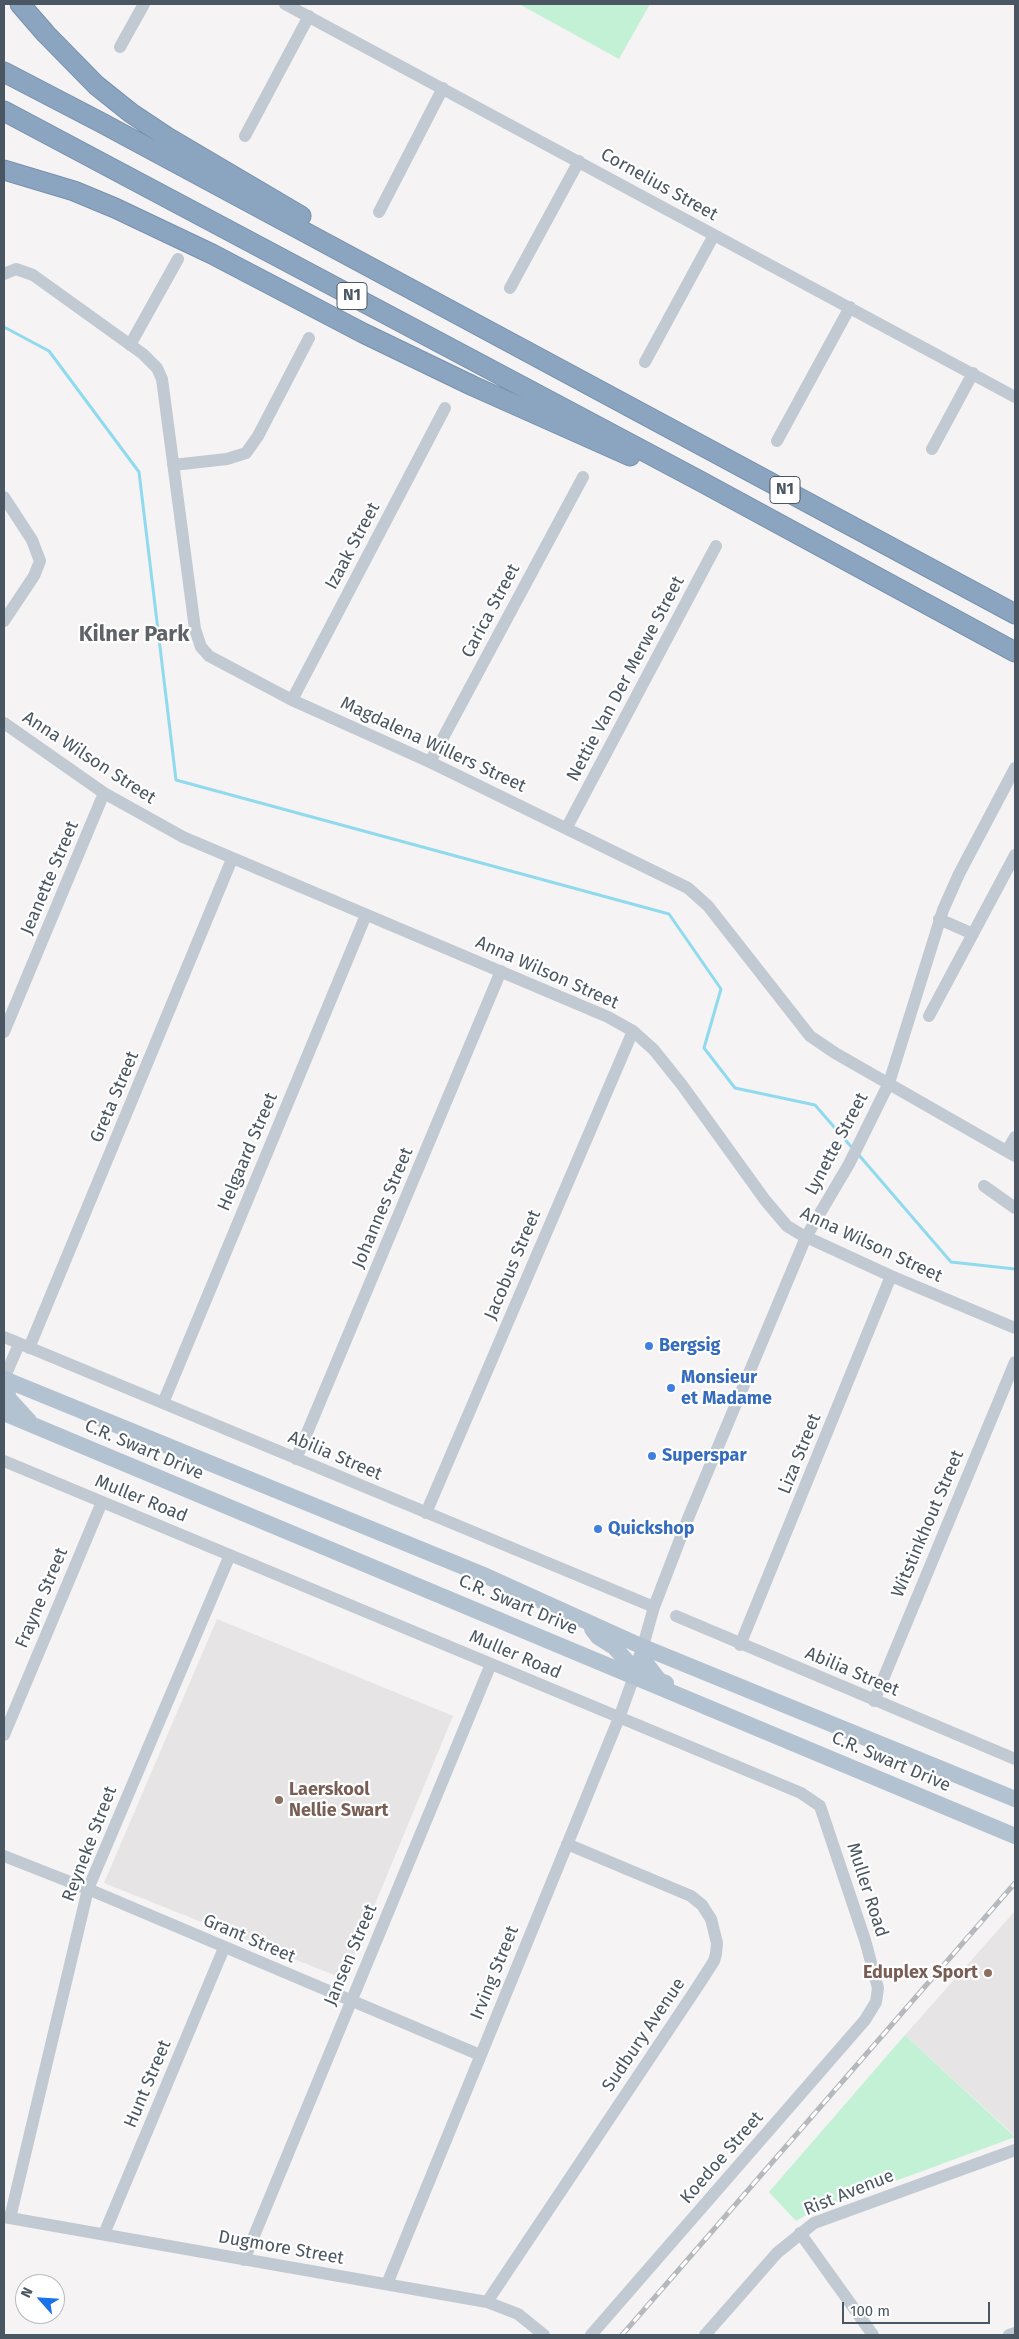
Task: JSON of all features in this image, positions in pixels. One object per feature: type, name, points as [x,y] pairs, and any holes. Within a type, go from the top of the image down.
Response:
[{"type":"highway","points":[[20,4],[46,34],[96,85],[167,137],[587,384]]},
{"type":"highway","name":"N1","points":[[4,72],[111,127],[1015,614]]},
{"type":"highway","name":"N1","points":[[4,111],[700,481],[1015,652]]},
{"type":"highway","points":[[4,170],[74,192],[167,231],[363,333],[473,386],[643,462],[700,481]]},
{"type":"main road","points":[[4,1379],[9,1399],[34,1426]]},
{"type":"main road","name":"C.R. Swart Drive","points":[[4,1379],[479,1573],[590,1622],[679,1694],[1013,1835]]},
{"type":"main road","name":"C.R. Swart Drive","points":[[4,1413],[639,1663],[1015,1799]]},
{"type":"main road","points":[[590,1622],[595,1634],[639,1663]]},
{"type":"street","points":[[120,47],[144,4]]},
{"type":"street","name":"Cornelius Street","points":[[285,4],[1015,396]]},
{"type":"street","points":[[245,136],[309,16]]},
{"type":"street","points":[[379,212],[443,88]]},
{"type":"street","points":[[510,288],[579,161]]},
{"type":"street","points":[[645,362],[714,235]]},
{"type":"street","points":[[130,345],[178,259]]},
{"type":"street","name":"Magdalena Willers Street","points":[[4,273],[16,269],[33,275],[150,359],[160,373],[195,629],[201,647],[214,660],[292,700],[430,762],[567,827],[688,888],[701,897],[810,1036],[1011,1154]]},
{"type":"street","points":[[777,441],[850,307]]},
{"type":"street","points":[[173,465],[227,459],[246,453],[258,436],[309,338]]},
{"type":"street","points":[[932,449],[973,374]]},
{"type":"street","name":"Izaak Street","points":[[292,700],[445,408]]},
{"type":"street","name":"Carica Street","points":[[430,762],[583,477]]},
{"type":"street","points":[[4,497],[32,540],[40,560],[34,576],[4,621]]},
{"type":"street","name":"Nettie Van Der Merwe Street","points":[[567,827],[716,546]]},
{"type":"street","name":"Anna Wilson Street","points":[[4,723],[104,793],[183,837],[608,1017],[633,1031],[654,1050],[682,1085],[773,1210],[787,1226],[806,1237],[891,1276],[1015,1328]]},
{"type":"street","name":"Lynette Street","points":[[639,1663],[654,1607],[689,1516],[806,1237],[849,1164],[889,1083],[939,919],[959,874],[1015,768]]},
{"type":"street","name":"Jeanette Street","points":[[4,1032],[104,793]]},
{"type":"street","points":[[929,1016],[1015,855]]},
{"type":"street","name":"Greta Street","points":[[4,1379],[24,1346],[232,859]]},
{"type":"street","name":"Helgaard Street","points":[[163,1403],[366,915]]},
{"type":"street","points":[[939,919],[973,934]]},
{"type":"street","name":"Johannes Street","points":[[296,1459],[501,971]]},
{"type":"street","name":"Jacobus Street","points":[[426,1513],[633,1031]]},
{"type":"street","points":[[1011,1154],[1015,1138]]},
{"type":"street","points":[[984,1186],[1015,1208]]},
{"type":"street","name":"Liza Street","points":[[740,1645],[891,1276]]},
{"type":"street","name":"Abilia Street","points":[[4,1337],[654,1607]]},
{"type":"street","name":"Witstinkhout Street","points":[[874,1701],[1015,1362]]},
{"type":"street","name":"Muller Road","points":[[4,1461],[801,1793],[820,1806],[870,1957],[878,1988],[876,2002]]},
{"type":"street","name":"Frayne Street","points":[[4,1735],[102,1502]]},
{"type":"street","name":"Reyneke Street","points":[[7,2218],[88,1889],[230,1555]]},
{"type":"street","name":"Abilia Street","points":[[676,1616],[740,1645],[1015,1759]]},
{"type":"street","name":"Irving Street","points":[[387,2284],[619,1718],[639,1663]]},
{"type":"street","name":"Jansen Street","points":[[244,2260],[491,1664]]},
{"type":"street","name":"Sudbury Avenue","points":[[487,2302],[696,1989],[714,1961],[716,1954],[717,1943],[711,1919],[702,1904],[692,1896],[567,1844]]},
{"type":"street","name":"Grant Street","points":[[4,1856],[88,1889],[480,2055]]},
{"type":"street","name":"Hunt Street","points":[[104,2234],[224,1948]]},
{"type":"street","name":"Koedoe Street","points":[[590,2335],[865,2020],[876,2002]]},
{"type":"street","name":"Rist Avenue","points":[[705,2335],[777,2253],[814,2223],[1015,2150]]},
{"type":"street","name":"Dugmore Street","points":[[7,2218],[487,2302],[518,2314],[544,2335]]},
{"type":"street","points":[[800,2233],[873,2335]]},
{"type":"street","points":[[1009,2335],[1015,2333]]},
{"type":"shaded area","name":"Laerskool Nellie Swart","points":[[217,1619],[453,1716],[344,1979],[104,1883]]},
{"type":"shaded area","name":"Eduplex Sport","points":[[1015,1911],[1015,2136],[905,2035]]},
{"type":"green space","points":[[519,4],[650,4],[619,59]]},
{"type":"green space","points":[[905,2035],[1015,2137],[811,2212],[796,2221],[769,2192]]},
{"type":"waterway","points":[[4,327],[49,351],[139,472],[176,780],[669,914],[721,989],[704,1048],[735,1088],[815,1105],[854,1150]]},
{"type":"waterway","points":[[858,1154],[951,1262],[1015,1269]]},
{"type":"railway","points":[[622,2335],[1015,1883]]},
{"type":"place","name":"Bergsig","points":[[649,1346]]},
{"type":"place","name":"Monsieur et Madame","points":[[671,1388]]},
{"type":"place","name":"Superspar","points":[[652,1456]]},
{"type":"place","name":"Quickshop","points":[[598,1529]]},
{"type":"place","name":"Laerskool Nellie Swart","points":[[279,1800]]},
{"type":"place","name":"Eduplex Sport","points":[[988,1973]]},
{"type":"district","name":"Kilner Park","points":[[134,635]]}]
